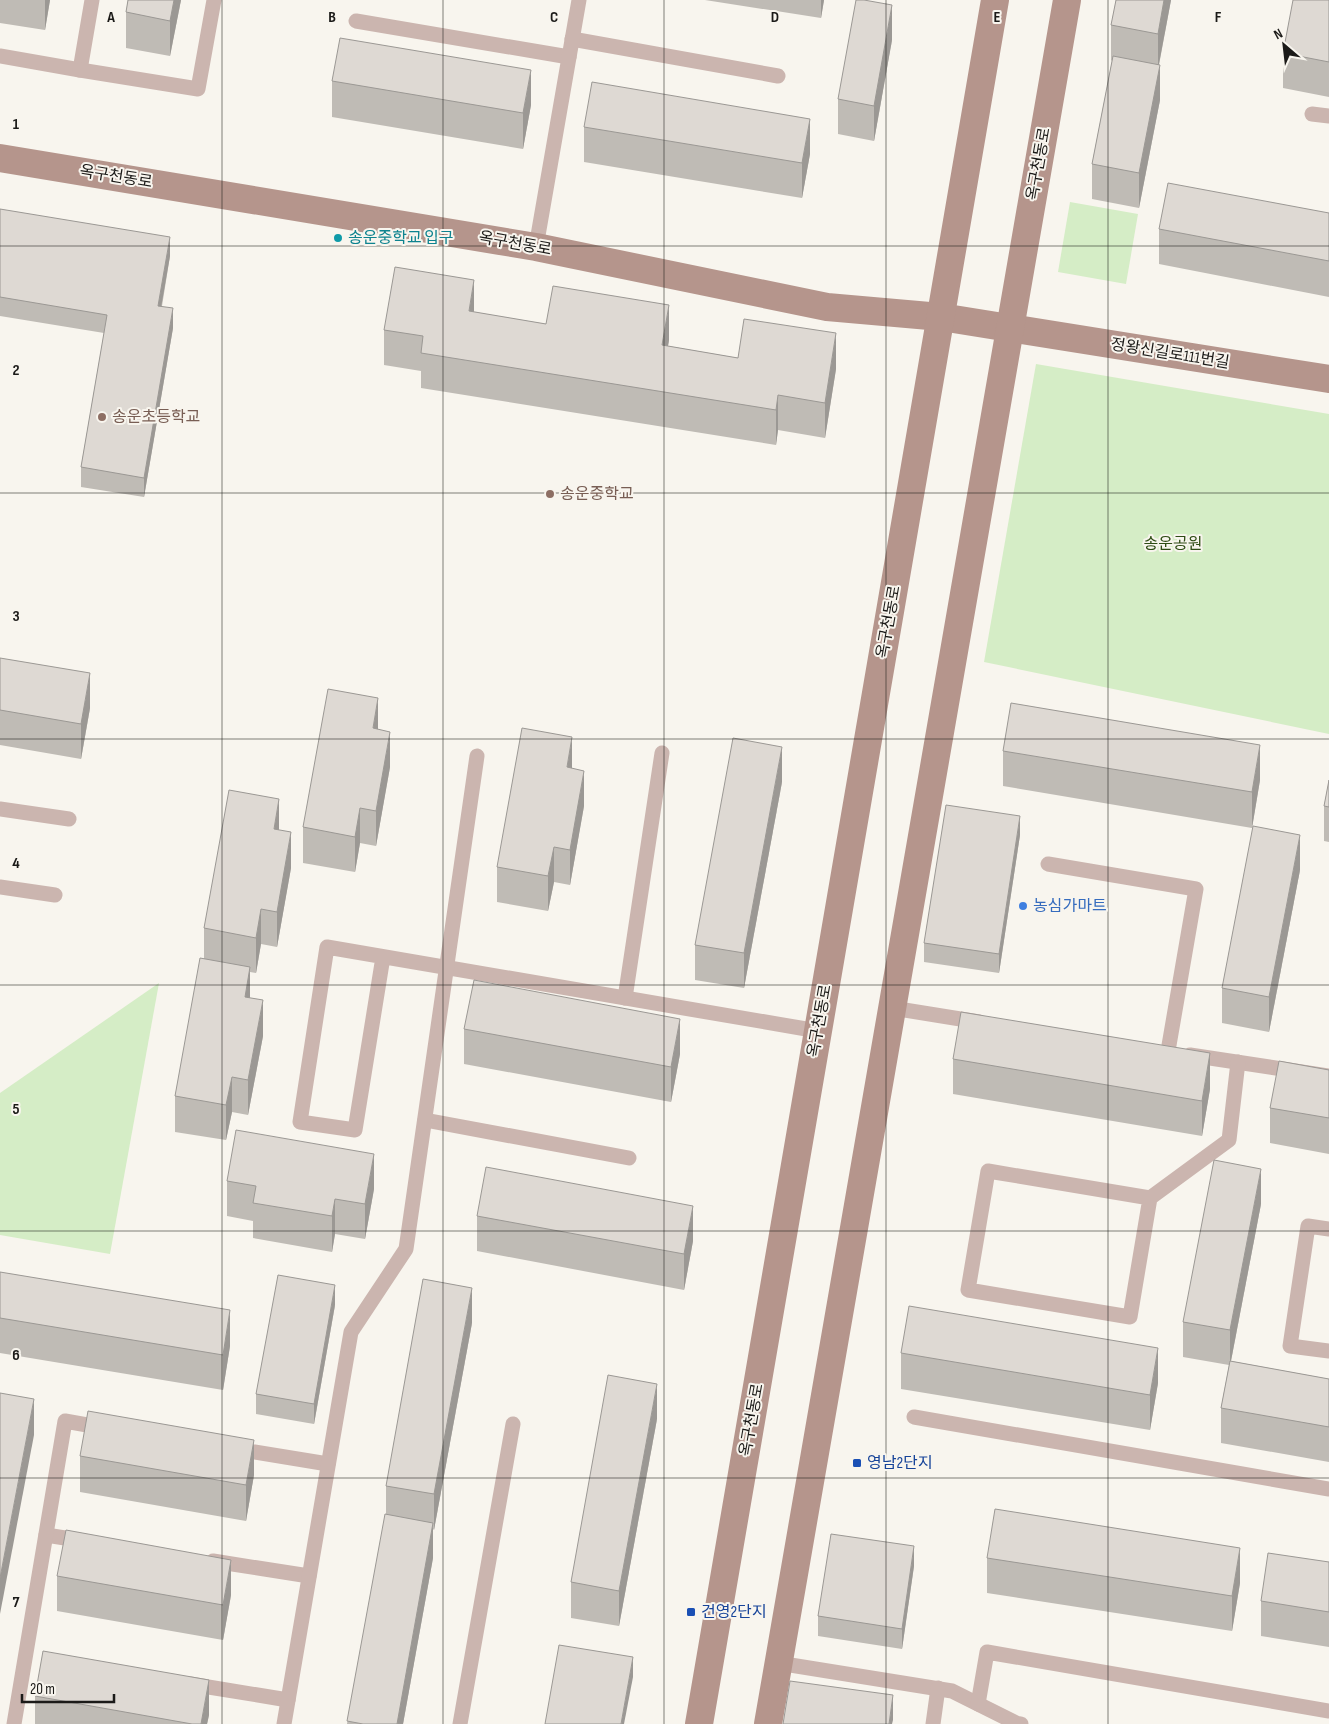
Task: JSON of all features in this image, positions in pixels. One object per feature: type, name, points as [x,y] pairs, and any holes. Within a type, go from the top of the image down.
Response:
[{"type":"street","name":"옥구천동로","points":[[699,1724],[995,0]]},
{"type":"street","name":"옥구천동로","points":[[768,1724],[1067,0]]},
{"type":"street","name":"옥구천동로","points":[[0,158],[536,247],[826,307],[941,318],[1010,329]]},
{"type":"street","name":"정왕신길로111번길","points":[[1010,329],[1329,380]]},
{"type":"lane","points":[[80,70],[92,0]]},
{"type":"lane","points":[[0,56],[198,89],[214,0]]},
{"type":"lane","points":[[536,247],[579,0]]},
{"type":"lane","points":[[356,21],[570,57]]},
{"type":"lane","points":[[572,39],[778,76]]},
{"type":"lane","points":[[1312,114],[1329,116]]},
{"type":"lane","points":[[625,998],[662,753]]},
{"type":"lane","points":[[284,1724],[351,1332],[406,1249],[477,756]]},
{"type":"lane","points":[[0,809],[69,819]]},
{"type":"lane","points":[[1048,864],[1196,889],[1163,1051],[1329,1076]]},
{"type":"lane","points":[[0,887],[55,895]]},
{"type":"lane","points":[[382,957],[355,1130],[300,1122],[327,947],[818,1030]]},
{"type":"lane","points":[[892,1008],[996,1025]]},
{"type":"lane","points":[[1150,1198],[988,1171],[968,1290],[1130,1317],[1150,1198],[1229,1140],[1238,1062]]},
{"type":"lane","points":[[425,1120],[629,1158]]},
{"type":"lane","points":[[1329,1229],[1308,1226],[1290,1346],[1329,1351]]},
{"type":"lane","points":[[914,1417],[1329,1489]]},
{"type":"lane","points":[[14,1724],[30,1659],[46,1535],[65,1421],[114,1429]]},
{"type":"lane","points":[[460,1724],[513,1424]]},
{"type":"lane","points":[[221,1447],[328,1464]]},
{"type":"lane","points":[[46,1535],[95,1542]]},
{"type":"lane","points":[[202,1559],[309,1576]]},
{"type":"lane","points":[[978,1704],[987,1652],[1329,1711]]},
{"type":"lane","points":[[778,1663],[952,1691],[978,1704],[994,1718],[1021,1724]]},
{"type":"lane","points":[[171,1681],[288,1700]]},
{"type":"lane","points":[[933,1724],[938,1688]]},
{"type":"green space","points":[[1070,202],[1138,214],[1126,284],[1058,272]]},
{"type":"green space","name":"송운공원","points":[[1036,364],[1329,414],[1329,734],[984,662]]},
{"type":"green space","points":[[159,983],[110,1254],[0,1235],[0,1093]]},
{"type":"building","points":[[128,0],[174,0],[170,21],[126,12]]},
{"type":"building","points":[[856,0],[892,5],[874,106],[838,99]]},
{"type":"building","points":[[1116,0],[1164,0],[1158,34],[1111,25]]},
{"type":"building","points":[[1293,0],[1329,0],[1329,62],[1283,53]]},
{"type":"building","points":[[340,38],[531,70],[523,113],[332,81]]},
{"type":"building","points":[[1113,56],[1160,65],[1139,173],[1092,164]]},
{"type":"building","points":[[592,82],[810,119],[802,163],[584,127]]},
{"type":"building","points":[[1168,183],[1329,213],[1329,261],[1159,229]]},
{"type":"building","name":"송운초등학교","points":[[0,209],[170,237],[158,306],[173,308],[144,478],[81,467],[107,315],[0,297]]},
{"type":"building","points":[[395,267],[474,280],[469,311],[546,324],[553,286],[669,305],[662,345],[738,358],[744,319],[836,333],[825,403],[778,395],[776,410],[421,353],[423,336],[384,330]]},
{"type":"building","points":[[0,658],[90,673],[81,724],[0,710]]},
{"type":"building","points":[[328,689],[378,698],[373,728],[390,732],[376,811],[360,808],[355,837],[303,827]]},
{"type":"building","points":[[1011,703],[1260,745],[1252,792],[1003,751]]},
{"type":"building","points":[[522,728],[572,737],[567,767],[584,771],[570,850],[554,847],[548,876],[497,867]]},
{"type":"building","points":[[733,738],[782,747],[744,953],[695,945]]},
{"type":"building","points":[[1329,780],[1329,807],[1324,806]]},
{"type":"building","points":[[229,790],[279,799],[274,829],[291,832],[277,912],[261,909],[256,938],[204,928]]},
{"type":"building","points":[[946,805],[1020,816],[999,954],[924,943]]},
{"type":"building","points":[[1253,826],[1300,835],[1269,997],[1222,988]]},
{"type":"building","points":[[200,958],[250,967],[245,997],[263,1000],[248,1080],[232,1077],[226,1105],[175,1096]]},
{"type":"building","points":[[474,980],[680,1019],[671,1067],[464,1029]]},
{"type":"building","points":[[961,1012],[1210,1053],[1202,1101],[953,1059]]},
{"type":"building","points":[[1279,1061],[1329,1070],[1329,1118],[1270,1108]]},
{"type":"building","points":[[236,1130],[374,1154],[365,1204],[335,1199],[332,1216],[253,1203],[256,1186],[227,1181]]},
{"type":"building","points":[[1214,1160],[1261,1169],[1230,1330],[1183,1322]]},
{"type":"building","points":[[486,1167],[693,1206],[684,1254],[477,1216]]},
{"type":"building","points":[[0,1272],[230,1310],[223,1355],[0,1318]]},
{"type":"building","points":[[278,1275],[335,1285],[314,1404],[256,1394]]},
{"type":"building","points":[[423,1279],[472,1288],[434,1494],[386,1486]]},
{"type":"building","points":[[909,1306],[1158,1348],[1150,1395],[901,1353]]},
{"type":"building","points":[[1230,1361],[1329,1379],[1329,1427],[1221,1408]]},
{"type":"building","points":[[608,1375],[657,1384],[619,1591],[571,1582]]},
{"type":"building","points":[[0,1393],[34,1399],[0,1578]]},
{"type":"building","points":[[88,1411],[254,1440],[246,1485],[80,1456]]},
{"type":"building","points":[[995,1509],[1240,1548],[1232,1596],[987,1558]]},
{"type":"building","points":[[385,1514],[433,1523],[397,1724],[363,1724],[347,1721]]},
{"type":"building","points":[[66,1530],[231,1560],[223,1605],[57,1576]]},
{"type":"building","points":[[831,1534],[914,1546],[902,1629],[818,1616]]},
{"type":"building","points":[[1268,1553],[1329,1562],[1329,1612],[1261,1601]]},
{"type":"building","points":[[559,1645],[633,1657],[621,1724],[545,1724]]},
{"type":"building","points":[[43,1651],[209,1680],[201,1724],[35,1696]]},
{"type":"building","points":[[790,1681],[893,1695],[889,1724],[783,1724]]},
{"type":"place","name":"송운중학교 입구","points":[[338,238]]},
{"type":"place","name":"송운초등학교","points":[[102,417]]},
{"type":"place","name":"송운중학교","points":[[550,494]]},
{"type":"place","name":"농심가마트","points":[[1023,906]]},
{"type":"place","name":"영남2단지","points":[[857,1463]]},
{"type":"place","name":"건영2단지","points":[[691,1612]]}]
